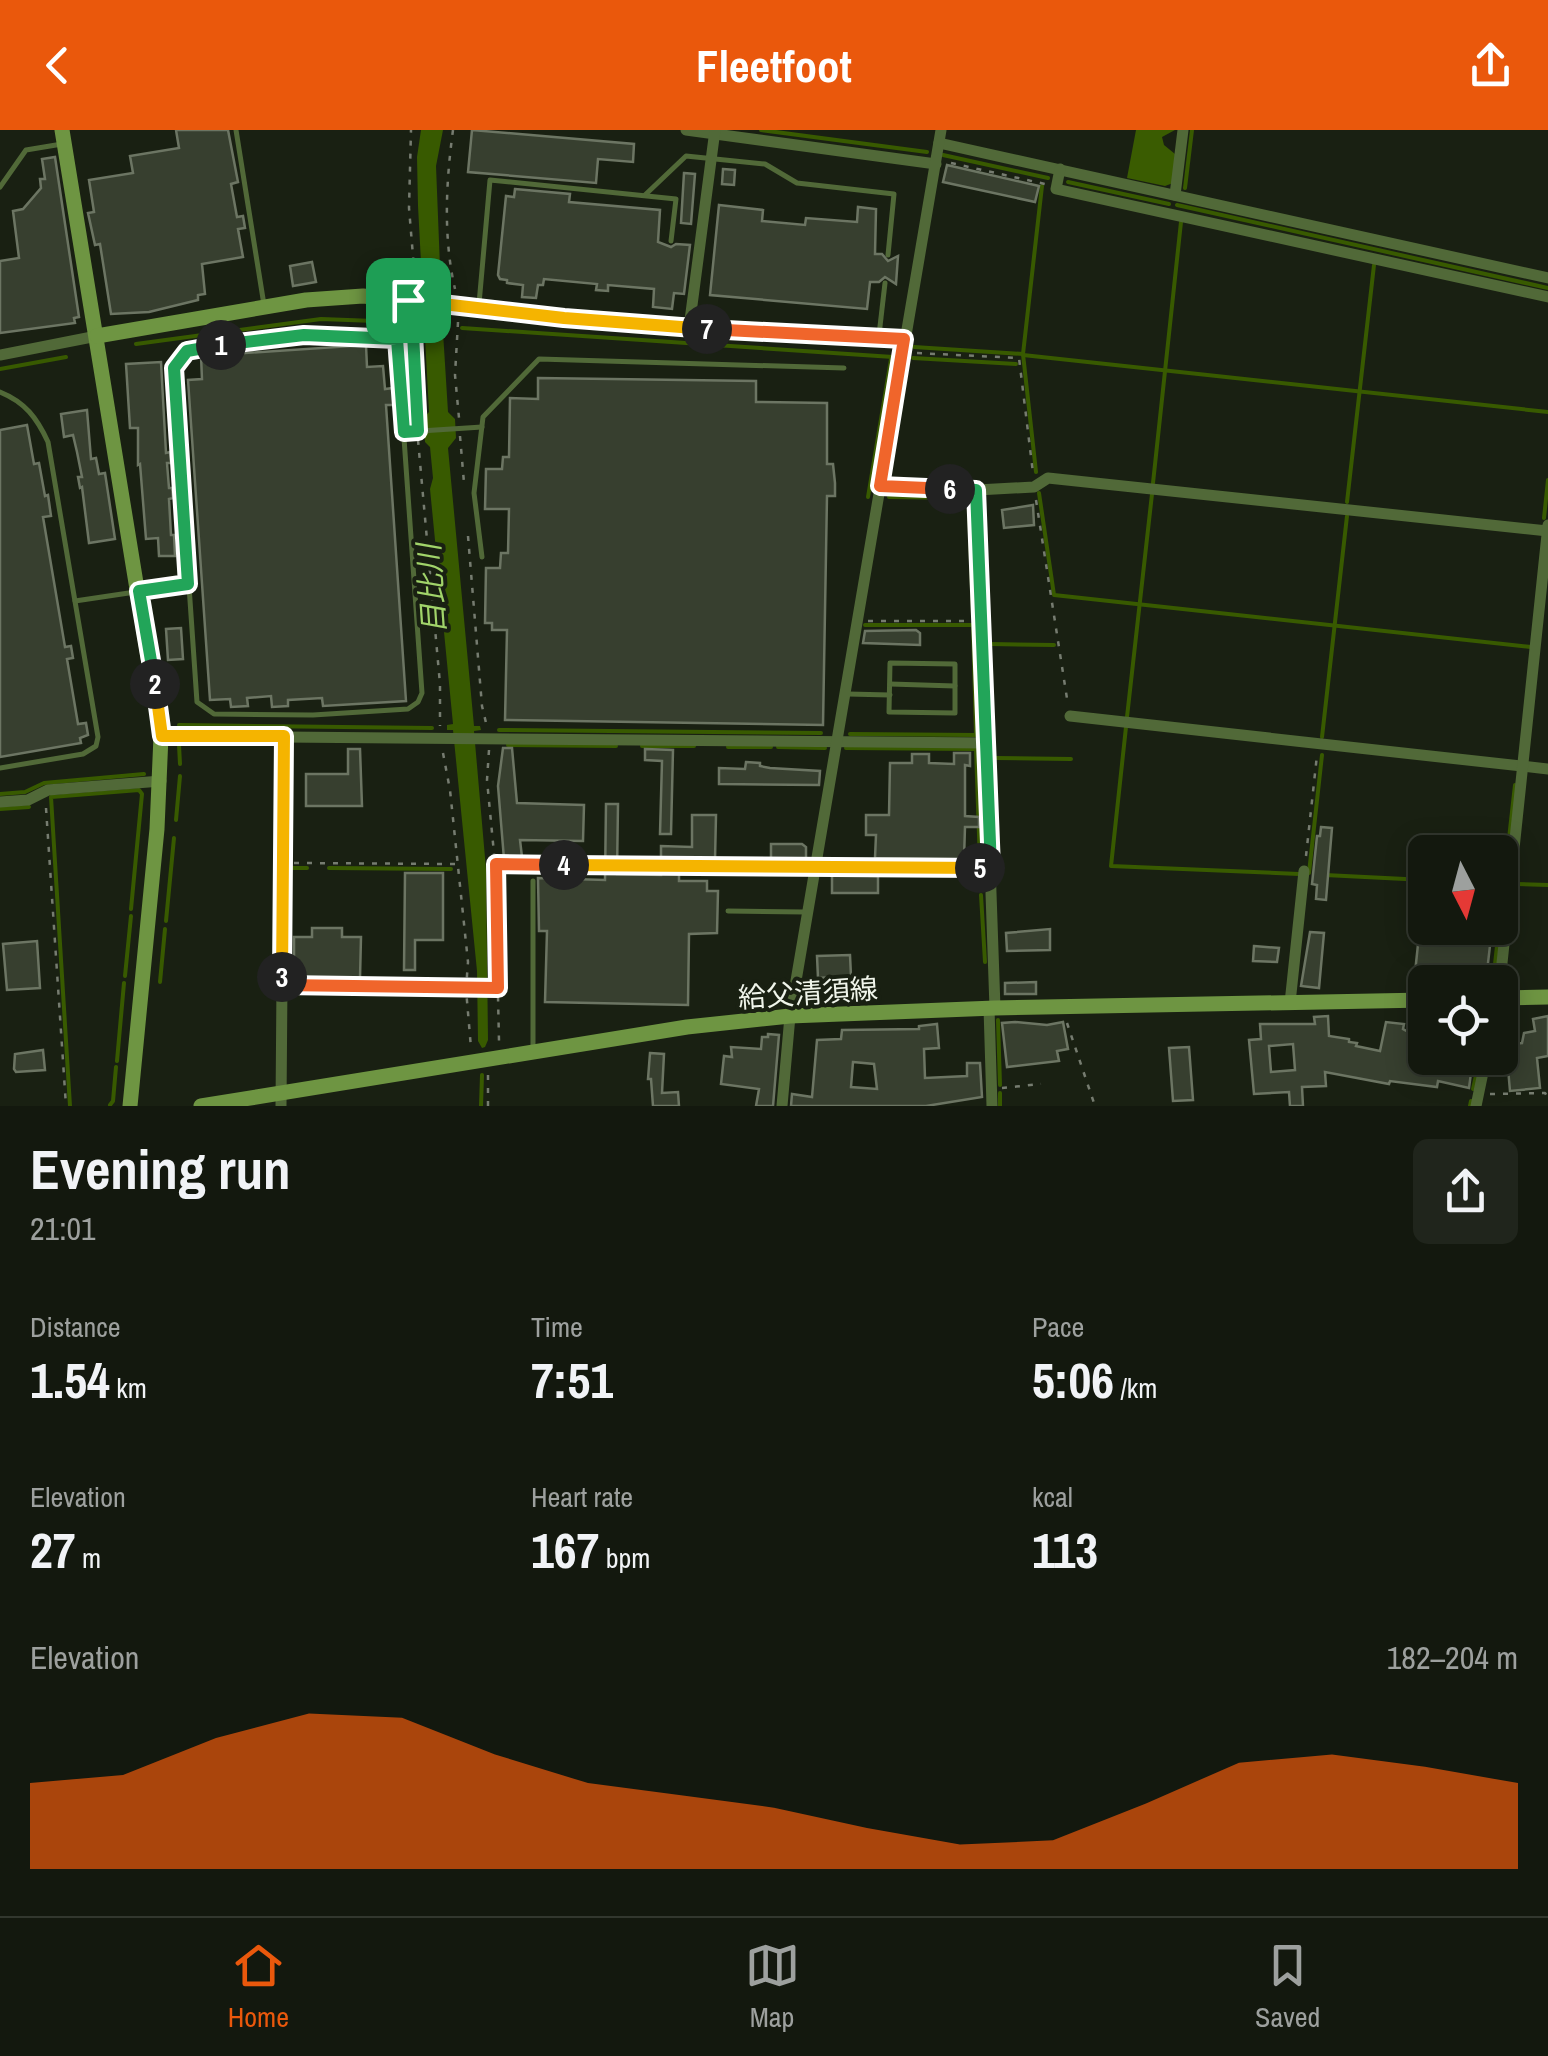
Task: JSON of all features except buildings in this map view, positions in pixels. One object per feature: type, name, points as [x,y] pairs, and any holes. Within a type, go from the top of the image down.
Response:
[{"type":"street","points":[[686,130],[936,162]]},
{"type":"street","points":[[1174,195],[1182,130]]},
{"type":"street","points":[[688,328],[714,132]]},
{"type":"street","points":[[782,1106],[790,1016],[940,136],[1060,170],[1548,278]]},
{"type":"street","points":[[63,137],[162,736],[130,1106]]},
{"type":"street","points":[[1060,170],[1056,189],[1548,297]]},
{"type":"street","points":[[0,352],[337,298],[411,300],[688,328],[879,338],[903,346]]},
{"type":"street","points":[[880,486],[976,490],[1034,487],[1048,478],[1548,529],[1502,965]]},
{"type":"street","points":[[976,490],[991,868],[992,1106]]},
{"type":"street","points":[[1070,716],[1548,769]]},
{"type":"street","points":[[162,736],[987,742]]},
{"type":"street","points":[[281,1100],[284,736]]},
{"type":"street","points":[[0,802],[28,800],[45,792],[161,781]]},
{"type":"street","points":[[1290,1004],[1304,871]]},
{"type":"street","points":[[1518,998],[1548,997]]},
{"type":"street","name":"給父清須線","points":[[201,1106],[281,1100],[532,1052],[687,1027],[790,1016],[1408,1001]]},
{"type":"street","points":[[1478,1100],[1483,1075]]},
{"type":"lane","points":[[236,130],[264,307]]},
{"type":"lane","points":[[0,187],[26,150],[63,137]]},
{"type":"lane","points":[[644,196],[686,156],[765,164],[798,183],[894,194],[888,255]]},
{"type":"lane","points":[[478,309],[490,180],[676,200],[671,241]]},
{"type":"lane","points":[[879,338],[884,283]]},
{"type":"lane","points":[[304,335],[397,339],[422,694],[418,702],[408,709],[312,715],[214,714],[202,708],[196,702],[188,584],[174,368],[187,351],[304,335]]},
{"type":"lane","points":[[482,558],[474,493],[483,416],[540,359],[844,368]]},
{"type":"lane","points":[[0,392],[26,407],[38,420],[48,442],[98,737],[96,746],[82,754],[0,768]]},
{"type":"lane","points":[[404,432],[482,428]]},
{"type":"lane","points":[[76,601],[188,584]]},
{"type":"lane","points":[[890,663],[956,664],[954,713],[890,712],[890,684],[890,663]]},
{"type":"lane","points":[[890,684],[955,686]]},
{"type":"lane","points":[[845,694],[890,695]]},
{"type":"lane","points":[[532,1052],[533,880]]},
{"type":"lane","points":[[728,911],[808,912]]},
{"type":"path","points":[[411,130],[411,300],[442,737],[468,989],[487,1060]]},
{"type":"path","points":[[936,162],[1056,186]]},
{"type":"path","points":[[903,346],[1019,358],[1034,487],[1070,716]]},
{"type":"path","points":[[857,620],[982,621]]},
{"type":"path","points":[[486,737],[496,864],[497,988],[487,1060],[488,1106]]},
{"type":"path","points":[[1304,871],[1318,744]]},
{"type":"path","points":[[45,792],[66,1106]]},
{"type":"path","points":[[283,863],[458,864]]},
{"type":"path","points":[[496,864],[991,868]]},
{"type":"path","points":[[282,985],[497,988]]},
{"type":"path","points":[[1061,1007],[1094,1106]]},
{"type":"path","points":[[991,1089],[1040,1084]]},
{"type":"path","points":[[1478,1100],[1545,1093],[1548,1098]]},
{"type":"shaded area","points":[[421,130],[443,130],[436,166],[440,267],[443,326],[449,326],[449,331],[443,332],[448,412],[455,419],[456,438],[448,448],[474,726],[481,730],[474,731],[486,869],[488,1040],[482,1048],[478,1041],[477,971],[453,730],[447,730],[447,725],[453,724],[430,489],[430,447],[425,442],[423,419],[429,412],[418,206]]},
{"type":"shaded area","points":[[1136,130],[1175,130],[1162,137],[1164,145],[1175,154],[1173,183],[1165,186],[1127,178]]},
{"type":"waterway","points":[[761,130],[927,152]]},
{"type":"waterway","points":[[1185,188],[1192,130]]},
{"type":"waterway","points":[[943,155],[1048,178]]},
{"type":"waterway","points":[[1068,182],[1169,204]]},
{"type":"waterway","points":[[1036,472],[1023,354],[1042,186]]},
{"type":"waterway","points":[[1177,205],[1548,288]]},
{"type":"waterway","points":[[1153,483],[1181,222]]},
{"type":"waterway","points":[[1347,502],[1374,265]]},
{"type":"waterway","points":[[136,344],[321,319],[401,322]]},
{"type":"waterway","points":[[462,328],[893,357]]},
{"type":"waterway","points":[[914,347],[1023,354]]},
{"type":"waterway","points":[[1023,355],[1548,412]]},
{"type":"waterway","points":[[0,369],[66,357]]},
{"type":"waterway","points":[[913,358],[1016,364]]},
{"type":"waterway","points":[[868,497],[891,359]]},
{"type":"waterway","points":[[1544,518],[1548,480]]},
{"type":"waterway","points":[[1039,493],[1054,595],[1531,647]]},
{"type":"waterway","points":[[1127,717],[1152,494]]},
{"type":"waterway","points":[[889,497],[963,498],[969,505],[973,617]]},
{"type":"waterway","points":[[1322,737],[1347,516]]},
{"type":"waterway","points":[[850,734],[976,735],[973,625],[865,625]]},
{"type":"waterway","points":[[990,644],[1054,645]]},
{"type":"waterway","points":[[179,725],[432,728]]},
{"type":"waterway","points":[[1126,727],[1111,866],[1299,874]]},
{"type":"waterway","points":[[499,730],[821,733]]},
{"type":"waterway","points":[[179,745],[180,764]]},
{"type":"waterway","points":[[508,745],[616,746]]},
{"type":"waterway","points":[[642,746],[694,746]]},
{"type":"waterway","points":[[728,747],[771,747]]},
{"type":"waterway","points":[[778,747],[825,748]]},
{"type":"waterway","points":[[846,748],[976,749]]},
{"type":"waterway","points":[[976,749],[980,864]]},
{"type":"waterway","points":[[1309,873],[1322,755]]},
{"type":"waterway","points":[[995,758],[1071,759]]},
{"type":"waterway","points":[[0,794],[25,792],[44,783],[144,774]]},
{"type":"waterway","points":[[176,820],[180,776]]},
{"type":"waterway","points":[[1509,835],[1515,785]]},
{"type":"waterway","points":[[70,1106],[51,797],[139,790],[142,794],[131,909]]},
{"type":"waterway","points":[[0,809],[29,807]]},
{"type":"waterway","points":[[166,921],[174,838]]},
{"type":"waterway","points":[[292,868],[307,868]]},
{"type":"waterway","points":[[329,868],[451,869]]},
{"type":"waterway","points":[[505,869],[665,871]]},
{"type":"waterway","points":[[674,871],[805,872]]},
{"type":"waterway","points":[[825,872],[866,873]]},
{"type":"waterway","points":[[876,873],[980,874]]},
{"type":"waterway","points":[[1325,875],[1408,879]]},
{"type":"waterway","points":[[1518,884],[1548,885]]},
{"type":"waterway","points":[[981,895],[985,962]]},
{"type":"waterway","points":[[125,976],[131,916]]},
{"type":"waterway","points":[[160,982],[165,929]]},
{"type":"waterway","points":[[1495,965],[1497,945]]},
{"type":"waterway","points":[[117,1061],[124,983]]},
{"type":"waterway","points":[[289,991],[461,994]]},
{"type":"waterway","points":[[998,1020],[1000,1085]]},
{"type":"waterway","points":[[110,1105],[116,1067]]},
{"type":"waterway","name":"目比川","points":[[481,1106],[482,1075]]},
{"type":"waterway","points":[[1473,1089],[1476,1075]]},
{"type":"waterway","points":[[1000,1093],[1000,1106]]},
{"type":"waterway","points":[[1470,1106],[1471,1101]]},
{"type":"route","points":[[408,300],[675,327],[904,339],[880,486],[976,490],[991,868],[496,864],[498,988],[282,985],[284,736],[162,736],[139,591],[188,584],[174,368],[187,351],[198,348],[304,335],[397,339],[404,432],[418,431],[408,300]]}]
